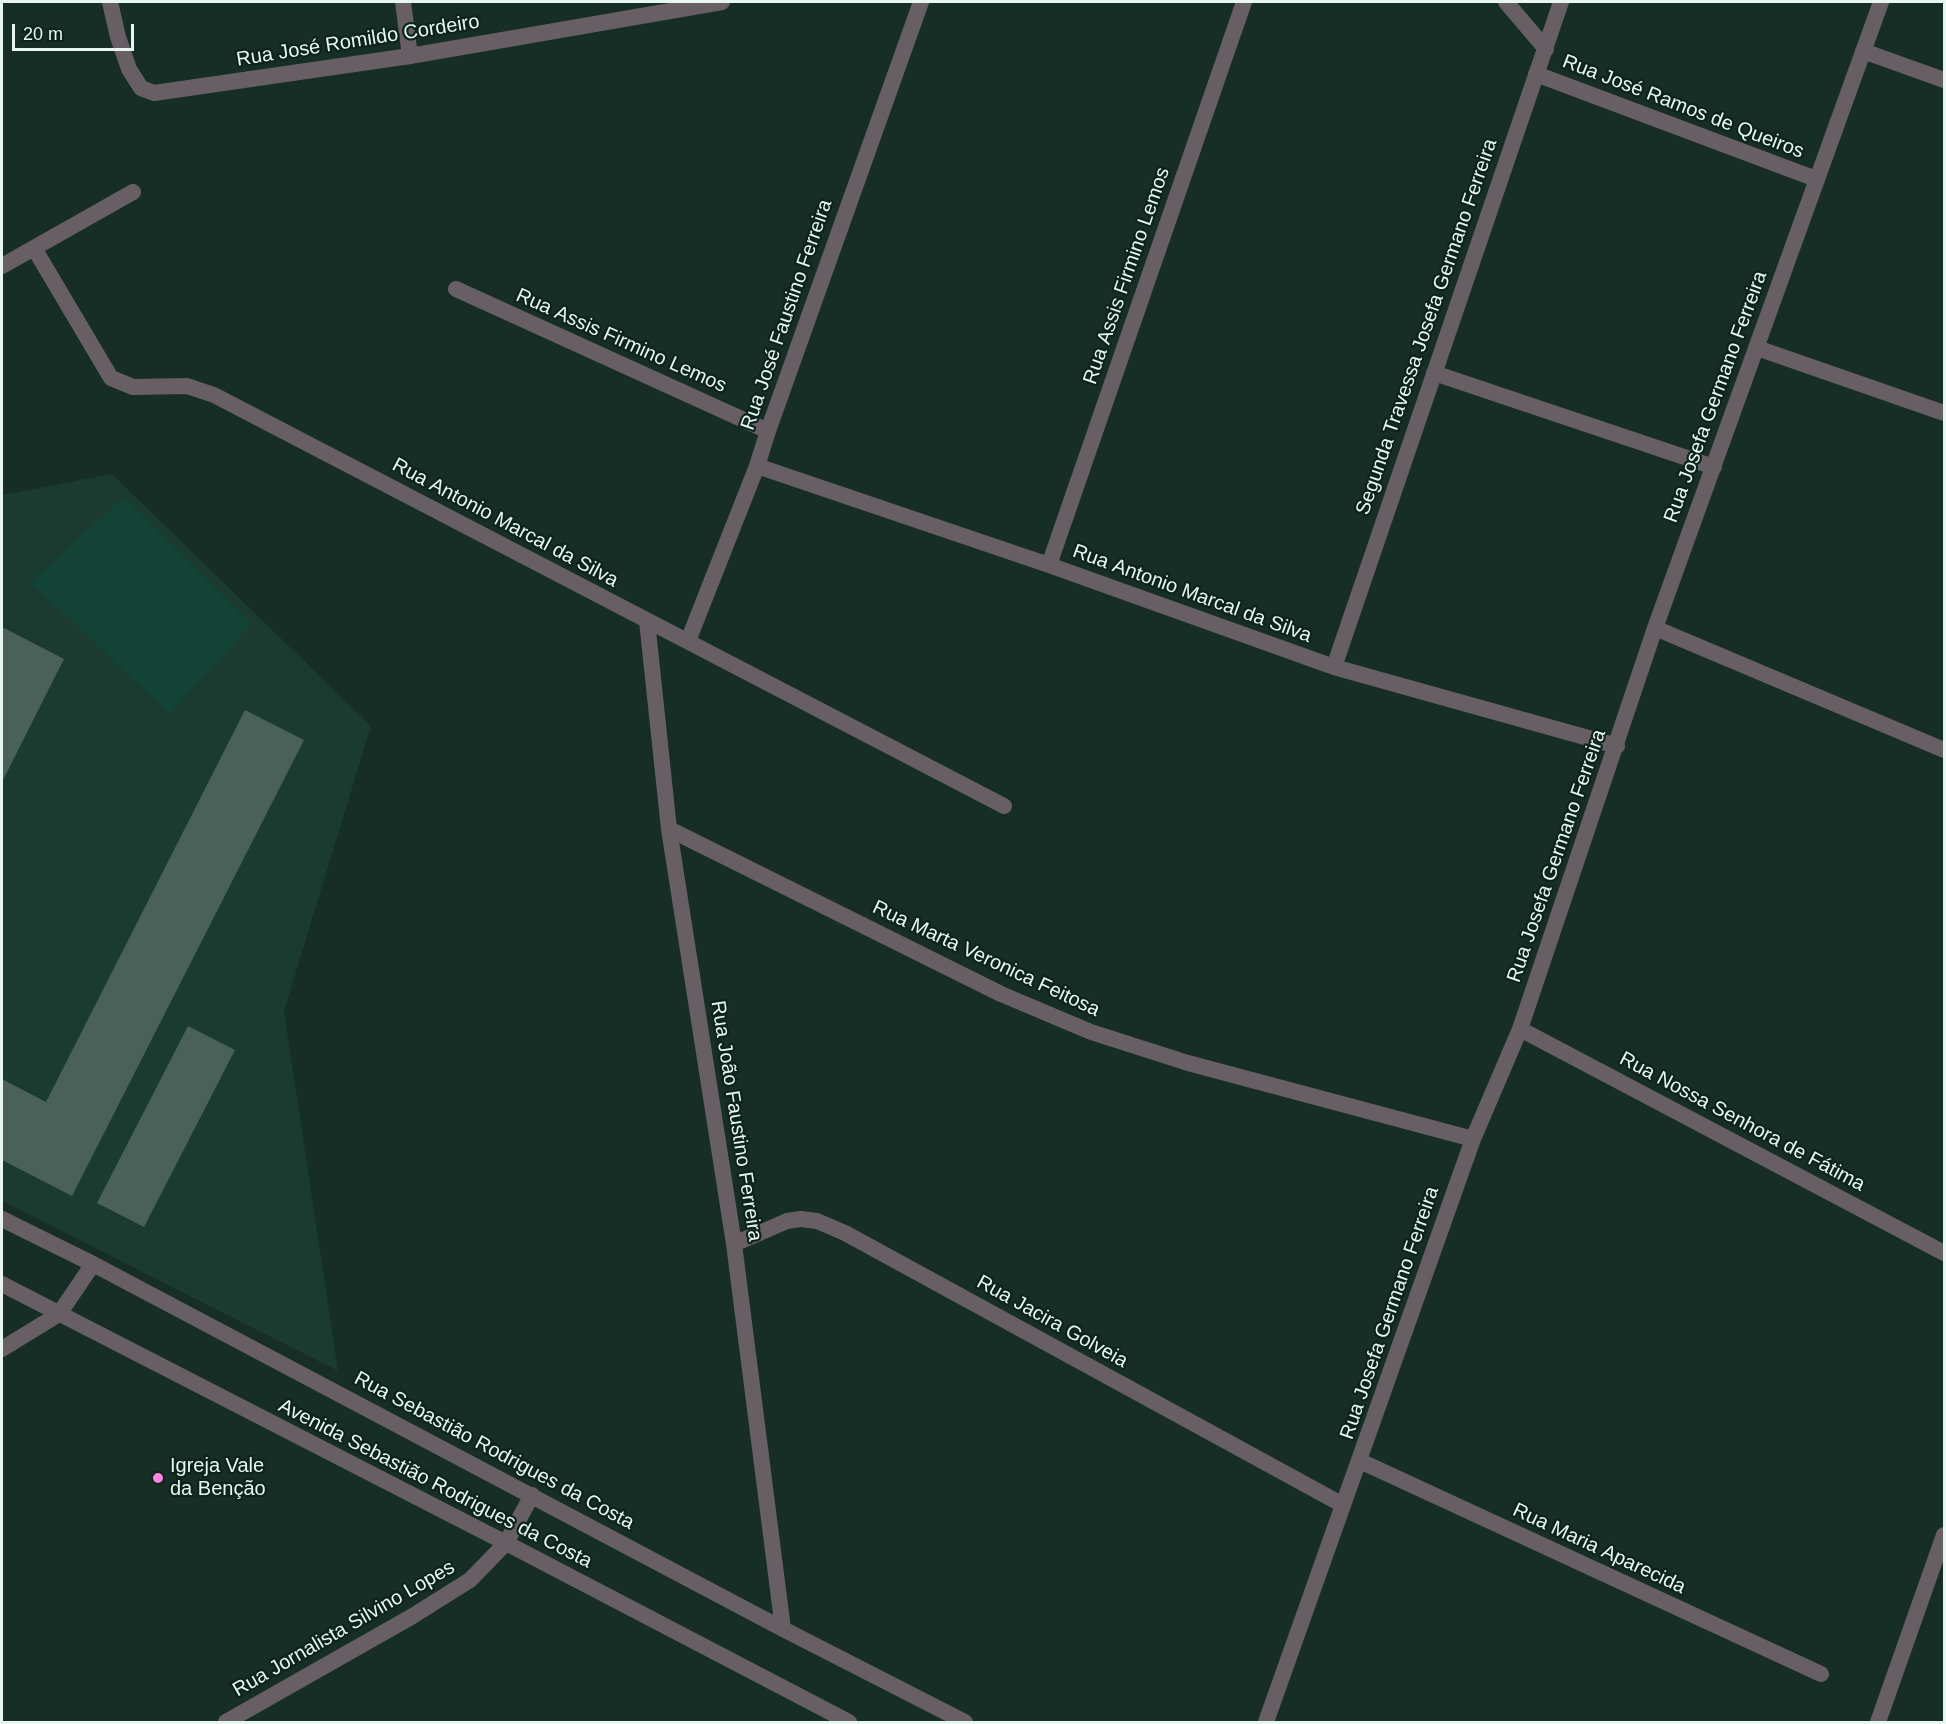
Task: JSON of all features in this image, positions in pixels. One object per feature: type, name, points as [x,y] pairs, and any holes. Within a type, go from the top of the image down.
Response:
[{"type":"street","name":"Rua José Romildo Cordeiro","points":[[110,2],[118,37],[129,69],[141,88],[154,93],[410,56],[722,2]]},
{"type":"street","points":[[403,2],[410,56]]},
{"type":"street","name":"Rua José Faustino Ferreira","points":[[688,641],[757,466],[921,2]]},
{"type":"street","name":"Rua Assis Firmino Lemos","points":[[1049,565],[1244,2]]},
{"type":"street","points":[[1506,2],[1546,49]]},
{"type":"street","name":"Segunda Travessa Josefa Germano Ferreira","points":[[1334,667],[1561,2]]},
{"type":"street","name":"Rua Josefa Germano Ferreira","points":[[1266,1722],[1473,1139],[1520,1029],[1655,628],[1881,2]]},
{"type":"street","points":[[1863,51],[1944,80]]},
{"type":"street","name":"Rua José Ramos de Queiros","points":[[1536,74],[1816,179]]},
{"type":"street","points":[[2,266],[133,192]]},
{"type":"street","name":"Rua Antonio Marcal da Silva","points":[[34,248],[111,378],[133,387],[187,386],[214,395],[1004,806]]},
{"type":"street","name":"Rua Assis Firmino Lemos","points":[[456,289],[768,431]]},
{"type":"street","points":[[1757,348],[1944,412]]},
{"type":"street","points":[[1434,372],[1714,467]]},
{"type":"street","name":"Rua Antonio Marcal da Silva","points":[[757,466],[1049,565],[1334,667],[1617,746]]},
{"type":"street","name":"Rua João Faustino Ferreira","points":[[647,621],[669,829],[734,1244],[783,1629]]},
{"type":"street","points":[[1655,628],[1944,750]]},
{"type":"street","name":"Rua Marta Veronica Feitosa","points":[[669,829],[1001,994],[1090,1032],[1188,1064],[1473,1139]]},
{"type":"street","name":"Rua Nossa Senhora de Fátima","points":[[1520,1029],[1944,1253]]},
{"type":"street","name":"Rua Sebastião Rodrigues da Costa","points":[[2,1219],[93,1264],[783,1629],[965,1722]]},
{"type":"street","name":"Rua Jacira Golveia","points":[[734,1244],[787,1221],[801,1219],[817,1221],[845,1233],[1343,1505]]},
{"type":"street","points":[[2,1349],[59,1314],[93,1264]]},
{"type":"street","name":"Avenida Sebastião Rodrigues da Costa","points":[[2,1284],[849,1722]]},
{"type":"street","name":"Rua Maria Aparecida","points":[[1360,1461],[1821,1674]]},
{"type":"street","name":"Rua Jornalista Silvino Lopes","points":[[226,1722],[411,1617],[470,1580],[506,1544],[532,1495]]},
{"type":"street","points":[[1878,1722],[1944,1535]]},
{"type":"shaded area","points":[[112,474],[371,726],[284,1011],[338,1371],[2,1201],[2,495]]},
{"type":"shaded area","points":[[124,497],[252,624],[169,714],[31,582]]},
{"type":"building","points":[[2,627],[64,659],[2,782]]},
{"type":"building","points":[[245,710],[304,740],[72,1196],[2,1160],[2,1079],[46,1102]]},
{"type":"building","points":[[188,1026],[235,1050],[144,1227],[97,1203]]},
{"type":"place","name":"Igreja Vale da Benção","points":[[158,1478]]}]
